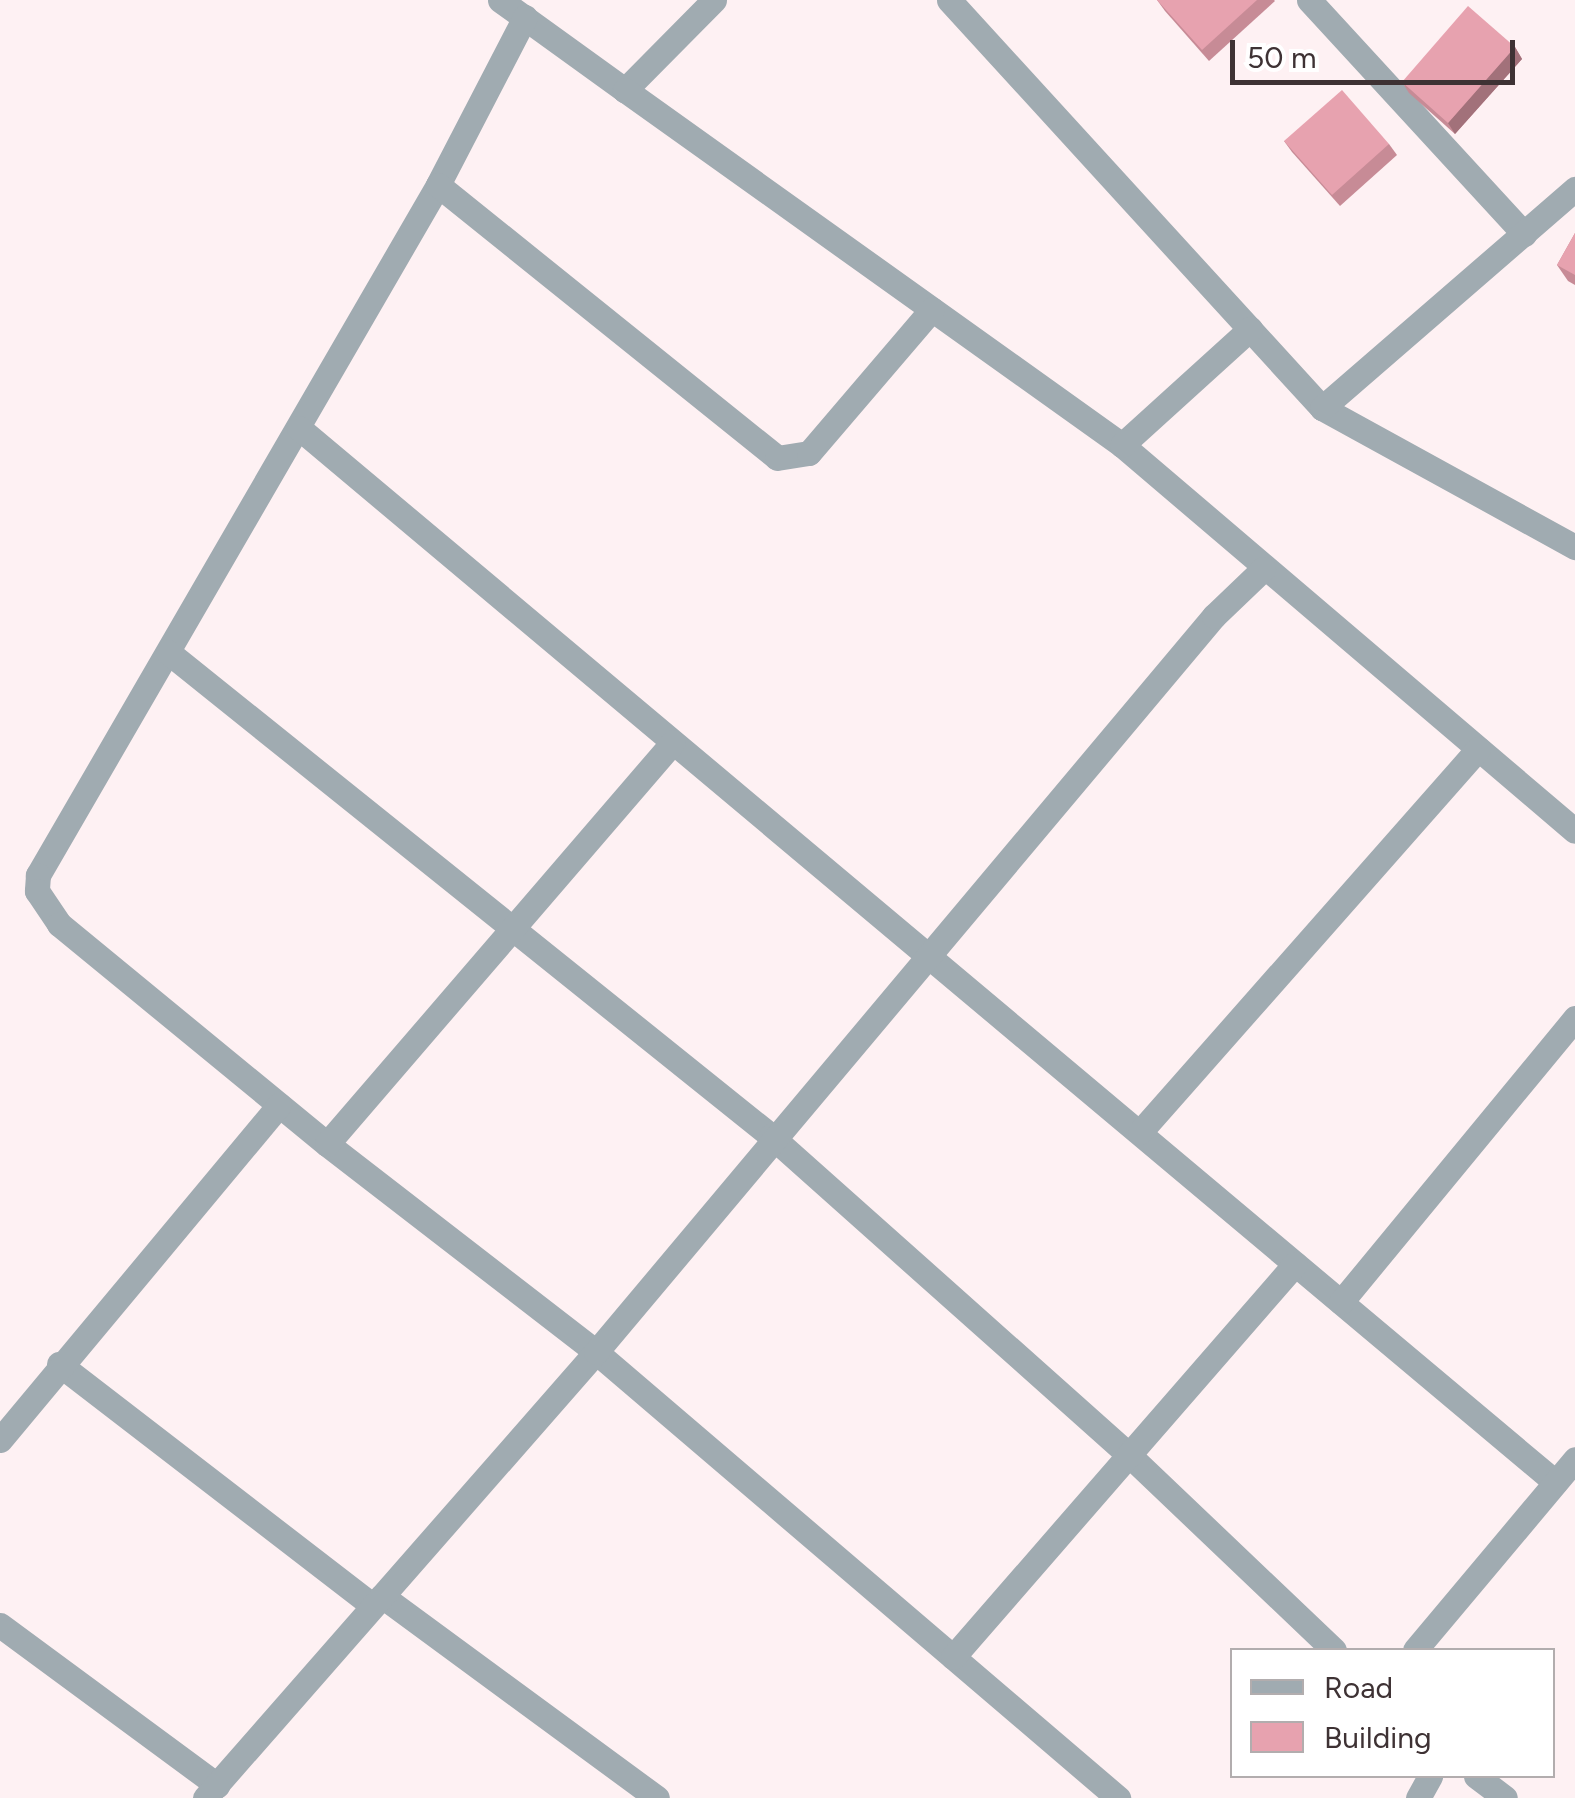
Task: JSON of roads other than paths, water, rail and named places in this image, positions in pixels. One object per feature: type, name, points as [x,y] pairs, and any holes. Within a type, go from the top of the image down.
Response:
[{"type":"street","points":[[500,0],[1122,445],[1575,832]]},
{"type":"street","points":[[624,90],[714,0]]},
{"type":"street","points":[[949,0],[1322,408],[1575,547]]},
{"type":"street","points":[[1310,0],[1524,234]]},
{"type":"street","points":[[525,17],[438,184],[38,875],[38,891],[59,924],[327,1144],[596,1352],[1118,1798]]},
{"type":"street","points":[[438,184],[777,458],[810,453],[932,309]]},
{"type":"street","points":[[1322,408],[1575,189]]},
{"type":"street","points":[[1122,445],[1250,329]]},
{"type":"street","points":[[299,428],[1556,1482]]},
{"type":"street","points":[[0,1625],[211,1791],[596,1352],[771,1136],[1214,616],[1263,569]]},
{"type":"street","points":[[168,652],[771,1136],[1130,1454],[1332,1648]]},
{"type":"street","points":[[327,1144],[673,742]]},
{"type":"street","points":[[1140,1132],[1478,749]]},
{"type":"street","points":[[1341,1302],[1575,1018]]},
{"type":"street","points":[[0,1440],[278,1104]]},
{"type":"street","points":[[953,1657],[1295,1264]]},
{"type":"street","points":[[59,1364],[378,1601],[657,1798]]},
{"type":"street","points":[[1417,1648],[1575,1459]]},
{"type":"street","points":[[1479,1778],[1505,1798]]}]
